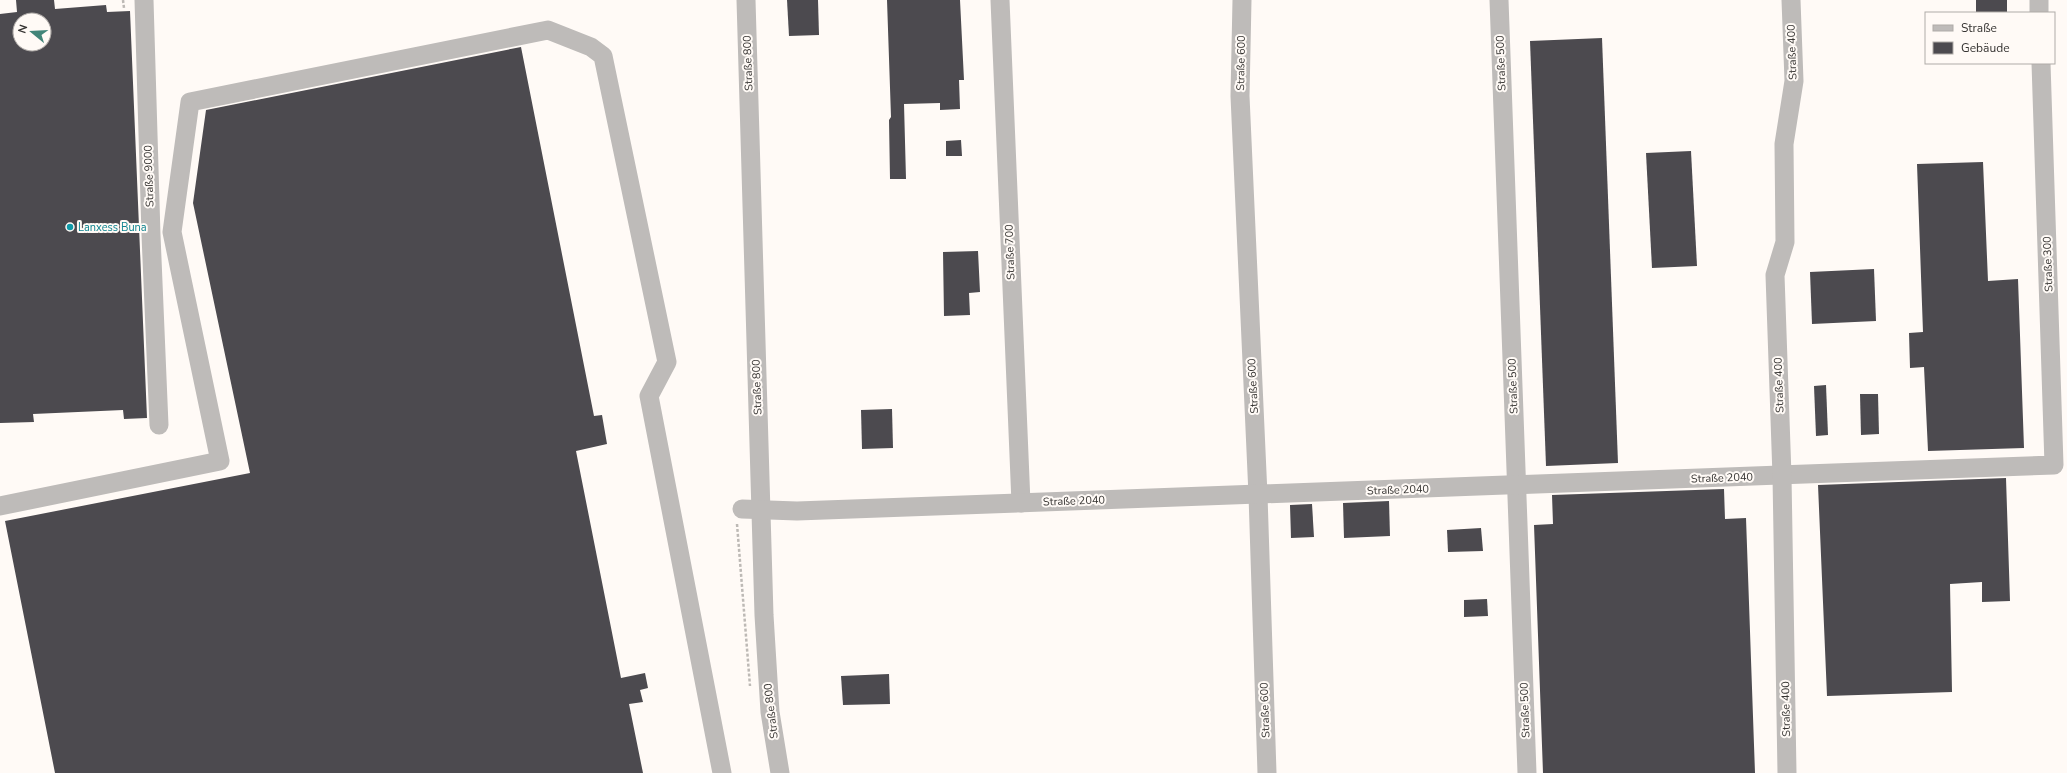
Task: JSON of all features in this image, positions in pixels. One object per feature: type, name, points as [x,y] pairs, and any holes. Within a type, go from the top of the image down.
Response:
[{"type":"lane","name":"Straße 9000","points":[[144,0],[151,235],[159,425]]},
{"type":"lane","name":"Straße 800","points":[[746,0],[751,510],[770,712],[780,773]]},
{"type":"lane","name":"Straße 700","points":[[1000,0],[1021,503]]},
{"type":"lane","name":"Straße 600","points":[[1242,0],[1240,96],[1258,496],[1267,773]]},
{"type":"lane","name":"Straße 500","points":[[1499,0],[1527,773]]},
{"type":"lane","name":"Straße 400","points":[[1787,773],[1782,476],[1775,274],[1785,242],[1784,144],[1794,81],[1791,0]]},
{"type":"lane","points":[[2039,0],[2039,12]]},
{"type":"lane","points":[[0,506],[220,461],[172,232],[190,102],[548,30],[591,47],[603,56],[667,362],[649,396],[722,773]]},
{"type":"lane","name":"Straße 300","points":[[2041,64],[2054,465]]},
{"type":"lane","name":"Straße 2040","points":[[751,510],[797,511],[1258,496],[2054,465]]},
{"type":"path","points":[[123,0],[124,8]]},
{"type":"building","name":"Lanxess Buna","points":[[16,0],[54,0],[55,9],[106,5],[107,12],[130,11],[147,418],[124,419],[123,410],[33,414],[34,422],[0,423],[0,14],[12,13],[12,52],[52,52],[52,12],[17,12]]},
{"type":"building","points":[[787,0],[818,0],[819,35],[789,36]]},
{"type":"building","points":[[887,0],[960,0],[964,80],[959,80],[960,109],[940,110],[940,103],[904,104],[906,179],[890,179],[889,120],[891,117]]},
{"type":"building","points":[[1976,0],[2007,0],[2007,12],[1976,12]]},
{"type":"building","points":[[1602,38],[1618,463],[1546,466],[1530,41]]},
{"type":"building","points":[[521,47],[594,416],[602,415],[607,444],[576,451],[621,678],[645,673],[648,688],[640,690],[643,702],[629,704],[643,773],[55,773],[5,521],[250,473],[193,203],[206,110]]},
{"type":"building","points":[[961,140],[962,156],[946,156],[946,141]]},
{"type":"building","points":[[1691,151],[1697,266],[1652,268],[1646,153]]},
{"type":"building","points":[[1983,162],[1988,281],[2018,279],[2024,448],[1928,451],[1924,367],[1910,368],[1909,333],[1923,332],[1917,164]]},
{"type":"building","points":[[978,251],[980,292],[969,293],[970,315],[944,316],[943,252]]},
{"type":"building","points":[[1874,269],[1876,321],[1812,324],[1810,272]]},
{"type":"building","points":[[1826,385],[1828,435],[1816,436],[1814,386]]},
{"type":"building","points":[[1860,394],[1878,394],[1879,434],[1861,435]]},
{"type":"building","points":[[892,409],[893,448],[862,449],[861,410]]},
{"type":"building","points":[[2006,478],[2010,601],[1982,602],[1982,582],[1950,584],[1952,692],[1827,696],[1818,485]]},
{"type":"building","points":[[1724,489],[1725,519],[1746,518],[1755,773],[1543,773],[1534,525],[1553,524],[1552,495]]},
{"type":"building","points":[[1389,501],[1390,536],[1344,538],[1343,503]]},
{"type":"building","points":[[1312,504],[1314,537],[1291,538],[1290,505]]},
{"type":"building","points":[[1481,528],[1483,551],[1448,552],[1447,530]]},
{"type":"building","points":[[1487,599],[1488,616],[1464,617],[1464,600]]},
{"type":"building","points":[[889,674],[890,704],[843,705],[841,676]]},
{"type":"place","name":"Lanxess Buna","points":[[70,227]]}]
